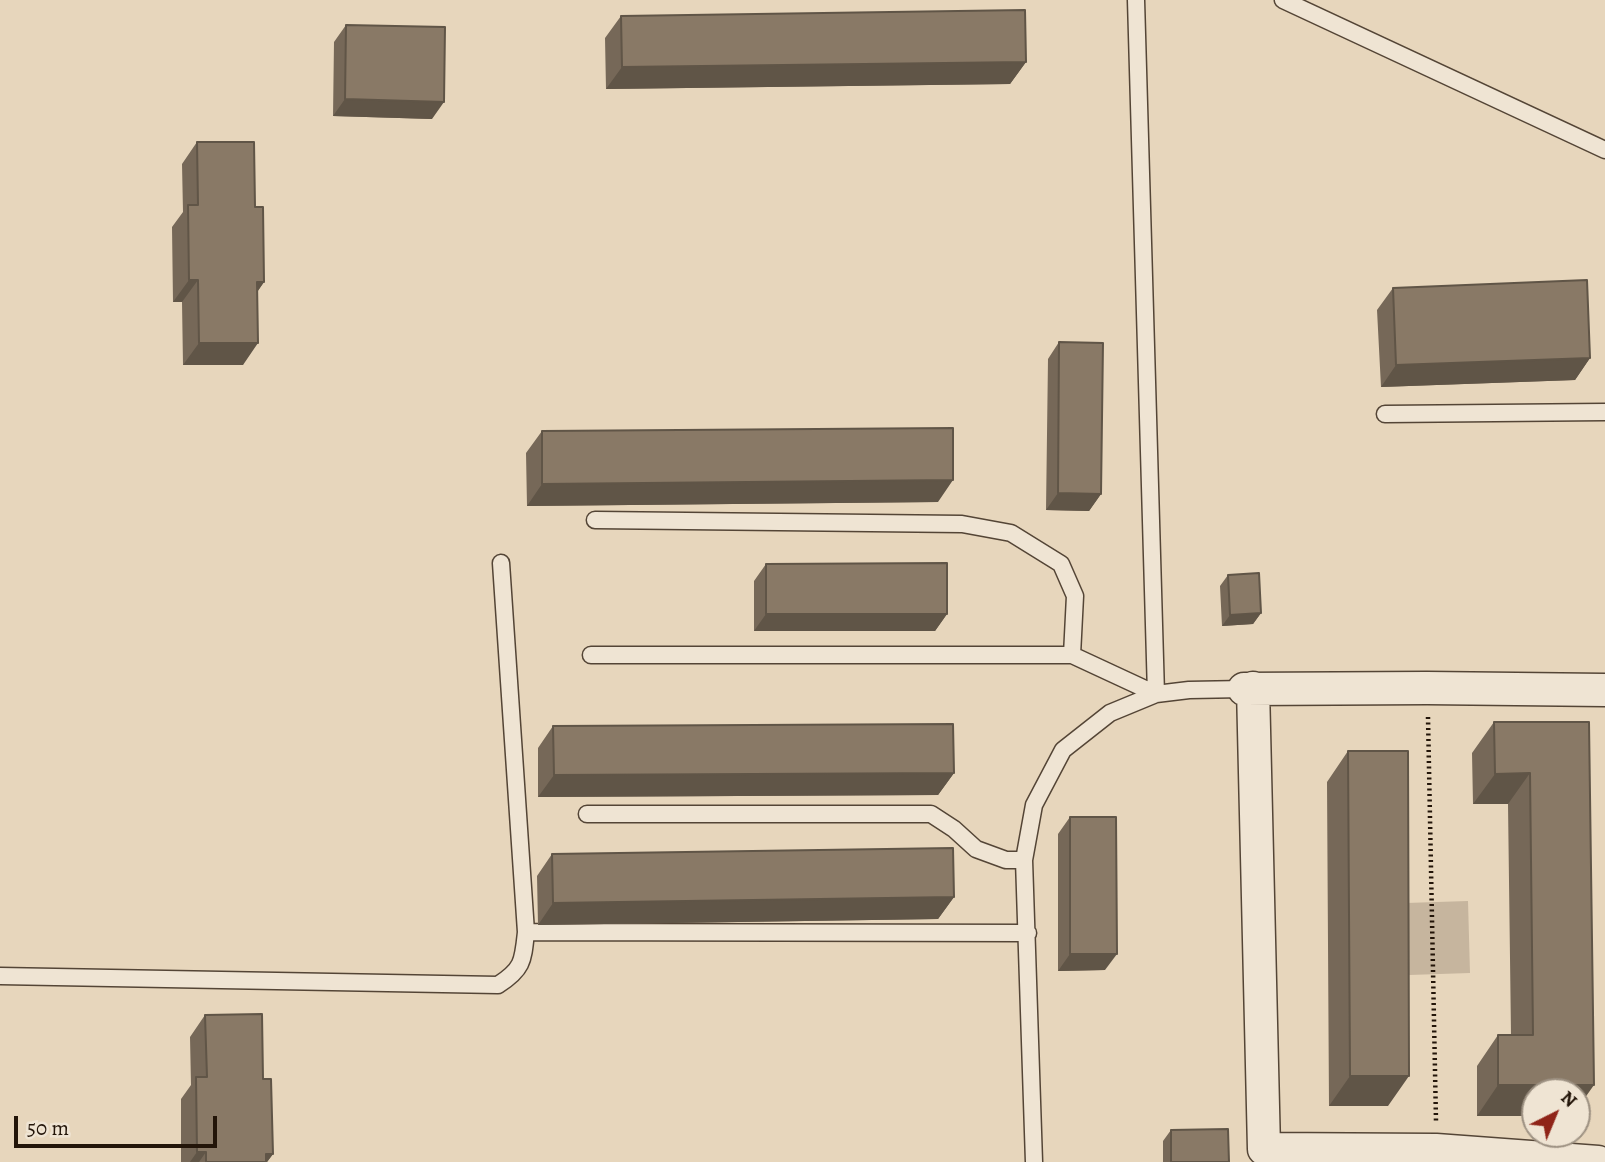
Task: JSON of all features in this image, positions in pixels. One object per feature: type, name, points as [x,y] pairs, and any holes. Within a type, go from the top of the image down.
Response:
[{"type":"street","points":[[1598,1162],[1437,1150],[1359,1156],[1264,1155],[1248,689],[1605,690]]},
{"type":"lane","points":[[1136,0],[1156,694]]},
{"type":"lane","points":[[1283,0],[1605,150]]},
{"type":"lane","points":[[1385,414],[1605,412]]},
{"type":"lane","points":[[595,520],[962,524],[1011,533],[1061,564],[1075,596],[1072,655]]},
{"type":"lane","points":[[0,976],[498,985],[515,974],[524,955],[526,932],[501,563]]},
{"type":"lane","points":[[592,655],[1072,655],[1156,694]]},
{"type":"lane","points":[[1034,1162],[1024,860],[1034,805],[1063,750],[1110,713],[1156,694],[1189,690],[1248,689]]},
{"type":"lane","points":[[587,814],[931,814],[954,829],[976,849],[1006,860],[1024,860]]},
{"type":"lane","points":[[526,932],[1028,933]]},
{"type":"path","points":[[1427,688],[1437,1150]]},
{"type":"shaded area","points":[[1468,901],[1470,973],[1409,975],[1406,903]]},
{"type":"building","points":[[1025,10],[1026,62],[622,67],[621,16]]},
{"type":"building","points":[[346,25],[445,27],[444,102],[345,99]]},
{"type":"building","points":[[197,142],[254,142],[255,207],[263,207],[264,282],[257,282],[258,343],[199,343],[198,280],[189,280],[188,205],[198,205]]},
{"type":"building","points":[[1587,280],[1590,358],[1396,365],[1393,288]]},
{"type":"building","points":[[1059,342],[1103,343],[1101,494],[1058,493]]},
{"type":"building","points":[[953,428],[953,480],[542,484],[542,431]]},
{"type":"building","points":[[947,563],[947,614],[766,614],[766,564]]},
{"type":"building","points":[[1259,573],[1261,613],[1230,615],[1228,575]]},
{"type":"building","points":[[1494,722],[1589,722],[1594,1085],[1591,1085],[1591,1078],[1521,1078],[1521,1085],[1498,1085],[1498,1035],[1533,1035],[1530,773],[1495,774]]},
{"type":"building","points":[[953,724],[954,773],[554,775],[553,726]]},
{"type":"building","points":[[1348,751],[1408,751],[1409,1076],[1350,1076]]},
{"type":"building","points":[[1070,817],[1116,817],[1117,954],[1070,954]]},
{"type":"building","points":[[953,848],[954,897],[553,903],[552,854]]},
{"type":"building","points":[[262,1014],[263,1079],[271,1079],[273,1154],[266,1154],[266,1162],[206,1162],[206,1152],[197,1152],[196,1077],[207,1077],[205,1015]]},
{"type":"building","points":[[1228,1129],[1229,1162],[1171,1162],[1171,1130]]}]
